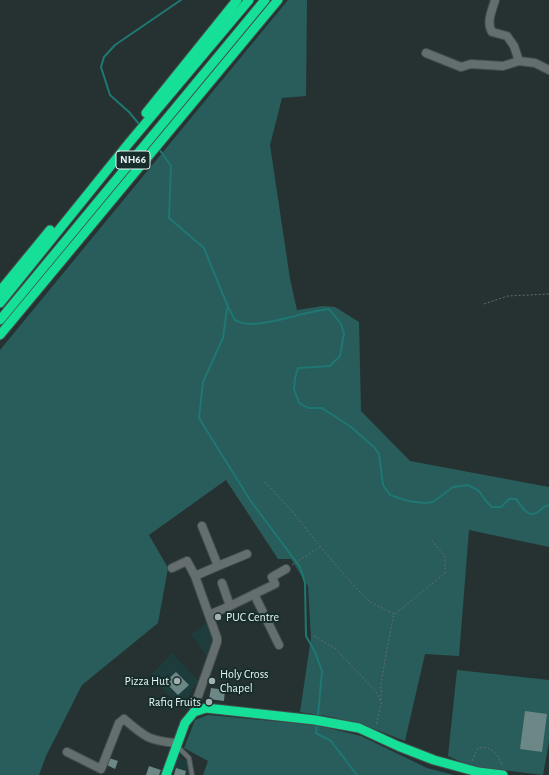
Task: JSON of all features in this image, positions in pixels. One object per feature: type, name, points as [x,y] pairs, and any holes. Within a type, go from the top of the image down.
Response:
[{"type":"main road","points":[[0,291],[237,0]]},
{"type":"main road","name":"NH66","points":[[0,303],[134,137],[249,0]]},
{"type":"main road","name":"NH66","points":[[0,320],[265,0]]},
{"type":"main road","points":[[0,335],[278,0]]},
{"type":"main road","points":[[166,775],[185,723],[194,712],[206,708],[318,720],[359,728],[374,736],[434,760],[468,769],[502,775]]},
{"type":"street","points":[[495,0],[488,21],[489,27],[492,32],[508,36],[514,46],[519,61]]},
{"type":"street","points":[[426,53],[461,67],[472,64],[503,66],[519,61],[535,63],[549,70]]},
{"type":"street","points":[[202,526],[218,566]]},
{"type":"street","points":[[195,576],[247,554]]},
{"type":"street","points":[[172,568],[187,561],[195,576],[217,642],[196,702],[194,712]]},
{"type":"street","points":[[209,615],[275,584],[272,577],[286,569]]},
{"type":"street","points":[[222,582],[230,606]]},
{"type":"street","points":[[254,594],[279,646]]},
{"type":"street","points":[[67,752],[101,769],[119,723],[124,719],[144,736],[159,742],[177,744]]},
{"type":"lane","points":[[177,744],[189,758],[192,775]]},
{"type":"path","points":[[484,304],[508,296],[549,294]]},
{"type":"path","points":[[265,482],[292,510],[355,587],[370,602],[394,614]]},
{"type":"path","points":[[374,736],[381,704],[381,684],[394,614],[445,573],[445,557],[431,539]]},
{"type":"path","points":[[286,569],[320,546]]},
{"type":"path","points":[[314,636],[336,649],[377,693],[381,704]]},
{"type":"path","points":[[468,769],[478,748],[483,747],[495,752],[501,761],[502,775]]},
{"type":"shaded area","points":[[288,0],[307,0],[306,96],[282,98],[270,145],[290,279],[297,310],[323,306],[335,307],[359,322],[361,411],[410,461],[549,487],[549,547],[469,530],[459,656],[425,654],[405,741],[377,730],[332,717],[300,712],[311,638],[308,586],[291,559],[278,559],[226,480],[149,535],[168,568],[158,623],[82,685],[46,756],[39,775],[0,775],[0,350]]},
{"type":"shaded area","points":[[208,622],[213,637],[207,657],[191,634]]},
{"type":"shaded area","points":[[172,653],[198,681],[181,708],[150,676]]},
{"type":"shaded area","points":[[457,670],[549,680],[549,741],[543,775],[470,766],[448,756]]},
{"type":"shaded area","points":[[208,715],[316,725],[361,736],[427,768],[454,775],[203,775],[208,761],[184,748],[195,720]]},
{"type":"shaded area","points":[[178,756],[188,762],[190,775],[172,775]]},
{"type":"building","points":[[176,672],[189,685],[178,695],[165,682]]},
{"type":"building","name":"Holy Cross Chapel","points":[[209,678],[215,679],[215,684],[209,684]]},
{"type":"building","points":[[211,688],[225,690],[224,701],[209,699]]},
{"type":"building","points":[[525,711],[547,714],[542,752],[520,749]]},
{"type":"building","points":[[109,758],[118,761],[115,769],[107,765]]},
{"type":"building","points":[[149,766],[161,770],[159,775],[146,775]]},
{"type":"building","points":[[176,768],[186,771],[185,775],[174,775]]},
{"type":"waterway","points":[[139,124],[129,112],[110,95],[101,67],[104,57],[115,45],[181,0]]},
{"type":"waterway","points":[[159,149],[171,166],[169,218],[204,248],[228,307],[235,320],[246,324],[270,322],[329,309],[341,324],[344,333],[340,356],[330,366],[298,368],[294,389],[299,403],[308,408],[322,408],[351,427],[374,447],[379,454],[383,485],[390,495],[408,501],[424,503],[433,502],[453,487],[468,485],[479,491],[492,507],[501,507],[509,499],[516,499],[525,511],[534,514],[549,505]]},
{"type":"waterway","points":[[227,309],[223,338],[203,382],[199,418],[250,500],[300,567],[305,583],[306,636],[315,652],[322,671],[318,716]]},
{"type":"waterway","points":[[317,724],[316,733],[331,741],[357,775]]},
{"type":"traffic: fast","points":[[146,113],[237,0]]},
{"type":"traffic: fast","points":[[0,303],[129,143],[249,0]]},
{"type":"traffic: fast","points":[[0,320],[265,0]]},
{"type":"traffic: fast","points":[[0,335],[278,0]]},
{"type":"traffic: fast","points":[[0,291],[50,230]]},
{"type":"traffic: fast","points":[[166,775],[185,723],[194,712],[206,708],[315,720],[359,728],[398,746],[434,760],[478,772],[503,775]]},
{"type":"place","name":"PUC Centre","points":[[218,617]]},
{"type":"place","name":"Pizza Hut","points":[[177,681]]},
{"type":"place","name":"Holy Cross Chapel","points":[[212,681]]},
{"type":"place","name":"Rafiq Fruits","points":[[209,702]]}]
